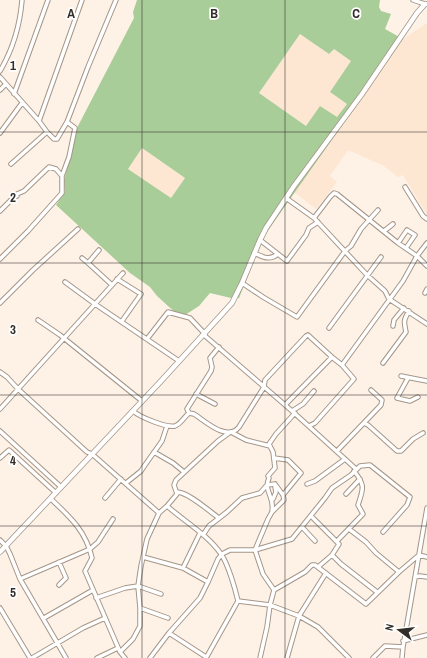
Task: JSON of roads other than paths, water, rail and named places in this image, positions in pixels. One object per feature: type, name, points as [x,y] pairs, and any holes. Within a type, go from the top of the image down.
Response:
[{"type":"street","points":[[0,71],[6,60],[19,25],[22,0]]},
{"type":"street","points":[[14,94],[48,0]]},
{"type":"street","points":[[39,121],[82,0]]},
{"type":"street","points":[[0,77],[39,121],[46,132],[56,139],[67,122],[116,0]]},
{"type":"street","points":[[0,552],[180,361],[232,303],[260,240],[286,198],[426,4],[413,0]]},
{"type":"street","points":[[0,90],[6,84]]},
{"type":"street","points":[[0,133],[22,103]]},
{"type":"street","points":[[0,259],[28,231],[62,193],[62,176],[69,157],[75,128],[67,122]]},
{"type":"street","points":[[11,164],[46,132]]},
{"type":"street","points":[[0,211],[17,196],[17,194],[24,191],[49,167],[56,169],[62,176]]},
{"type":"street","points":[[405,187],[423,216],[427,219]]},
{"type":"street","points":[[314,218],[330,197],[335,193],[356,208],[398,243],[417,256],[427,266]]},
{"type":"street","points":[[286,198],[314,218],[384,291],[389,299],[427,324]]},
{"type":"street","points":[[242,283],[297,317],[351,246],[361,229],[378,210]]},
{"type":"street","points":[[260,240],[287,261],[306,235],[309,228],[318,222]]},
{"type":"street","points":[[384,232],[393,224]]},
{"type":"street","points":[[0,303],[33,270],[78,229]]},
{"type":"street","points":[[398,243],[407,230],[416,235],[406,248]]},
{"type":"street","points":[[342,365],[389,299],[403,282],[417,256],[427,243]]},
{"type":"street","points":[[88,263],[99,250]]},
{"type":"street","points":[[254,253],[269,259],[278,254]]},
{"type":"street","points":[[329,328],[381,257]]},
{"type":"street","points":[[82,258],[112,285]]},
{"type":"street","points":[[0,409],[123,273]]},
{"type":"street","points":[[117,279],[141,294],[122,322]]},
{"type":"street","points":[[65,282],[180,361]]},
{"type":"street","points":[[393,326],[394,320],[404,308]]},
{"type":"street","points":[[147,339],[168,312],[190,318],[219,347],[294,412],[327,444],[338,451],[355,470],[360,479],[363,491],[358,505],[363,514],[337,541]]},
{"type":"street","points":[[383,363],[406,332],[403,324],[405,317],[409,312]]},
{"type":"street","points":[[38,320],[64,338],[142,401]]},
{"type":"street","points":[[120,652],[133,639],[140,626],[138,586],[147,539],[159,513],[176,497],[177,492],[174,485],[175,482],[218,440],[239,428],[264,387],[266,380],[307,335],[342,365],[354,379],[315,423],[309,426]]},
{"type":"street","points":[[219,347],[210,358],[212,367],[211,371],[187,409],[190,413],[194,414],[219,431],[230,432],[246,440],[270,446]]},
{"type":"street","points":[[286,405],[328,360],[333,358]]},
{"type":"street","points":[[0,372],[87,452],[92,454],[159,513]]},
{"type":"street","points":[[401,376],[427,381]]},
{"type":"street","points":[[408,378],[397,398],[410,401],[418,397]]},
{"type":"street","points":[[338,451],[380,407],[382,402],[371,390]]},
{"type":"street","points":[[273,499],[268,492],[267,485],[269,478],[268,476],[275,468],[274,458],[270,446],[271,441],[294,412],[314,391]]},
{"type":"street","points":[[196,394],[215,404]]},
{"type":"street","points":[[133,411],[142,417],[167,426],[175,426],[190,413]]},
{"type":"street","points":[[364,423],[368,424],[397,451],[401,451],[413,439],[423,433]]},
{"type":"street","points":[[126,483],[141,470],[162,441],[167,426]]},
{"type":"street","points":[[0,431],[61,487]]},
{"type":"street","points":[[0,458],[9,450],[56,493]]},
{"type":"street","points":[[154,452],[173,462],[184,472]]},
{"type":"street","points":[[274,458],[283,458],[288,460],[301,473],[283,495]]},
{"type":"street","points":[[307,484],[315,481],[345,459]]},
{"type":"street","points":[[150,658],[169,633],[200,598],[218,559],[222,554],[230,550],[255,550],[290,540],[295,536],[332,488],[363,465],[370,465],[410,497],[407,505],[384,532]]},
{"type":"street","points":[[105,498],[121,479]]},
{"type":"street","points":[[346,494],[360,479]]},
{"type":"street","points":[[183,568],[202,534],[209,526],[242,498],[260,493],[267,485],[275,484]]},
{"type":"street","points":[[274,590],[264,574],[255,550],[264,526],[272,512],[284,500],[283,495],[275,484]]},
{"type":"street","points":[[272,512],[273,499],[276,492],[275,484]]},
{"type":"street","points":[[177,492],[187,496],[219,518]]},
{"type":"street","points":[[51,499],[69,515],[87,541],[92,558],[85,571],[118,648],[125,658]]},
{"type":"street","points":[[167,506],[208,539],[222,554],[238,600],[206,658],[169,633]]},
{"type":"street","points":[[402,658],[403,641],[427,508]]},
{"type":"street","points":[[311,516],[339,544],[332,554],[318,567]]},
{"type":"street","points":[[20,579],[90,549],[98,542],[113,520]]},
{"type":"street","points":[[302,527],[315,541]]},
{"type":"street","points":[[349,530],[366,542],[376,553],[399,572]]},
{"type":"street","points":[[0,540],[6,546],[20,579],[66,658]]},
{"type":"street","points":[[332,554],[341,564],[377,592]]},
{"type":"street","points":[[419,555],[427,557]]},
{"type":"street","points":[[260,658],[268,627],[270,605],[274,590],[305,572],[312,564],[366,604],[377,592],[419,555]]},
{"type":"street","points":[[143,557],[183,568],[208,582]]},
{"type":"street","points":[[59,562],[66,578],[59,585]]},
{"type":"street","points":[[287,658],[299,616],[326,573]]},
{"type":"street","points":[[415,577],[427,577]]},
{"type":"street","points":[[96,598],[125,588],[138,586],[161,594]]},
{"type":"street","points":[[44,618],[93,590]]},
{"type":"street","points":[[238,600],[270,605],[299,616],[318,627],[349,658]]},
{"type":"street","points":[[0,608],[31,658],[58,644],[83,628],[105,618]]},
{"type":"street","points":[[140,608],[168,618]]},
{"type":"street","points":[[403,641],[427,635]]},
{"type":"street","points":[[373,658],[385,646],[403,647]]},
{"type":"street","points":[[97,658],[118,648]]}]
